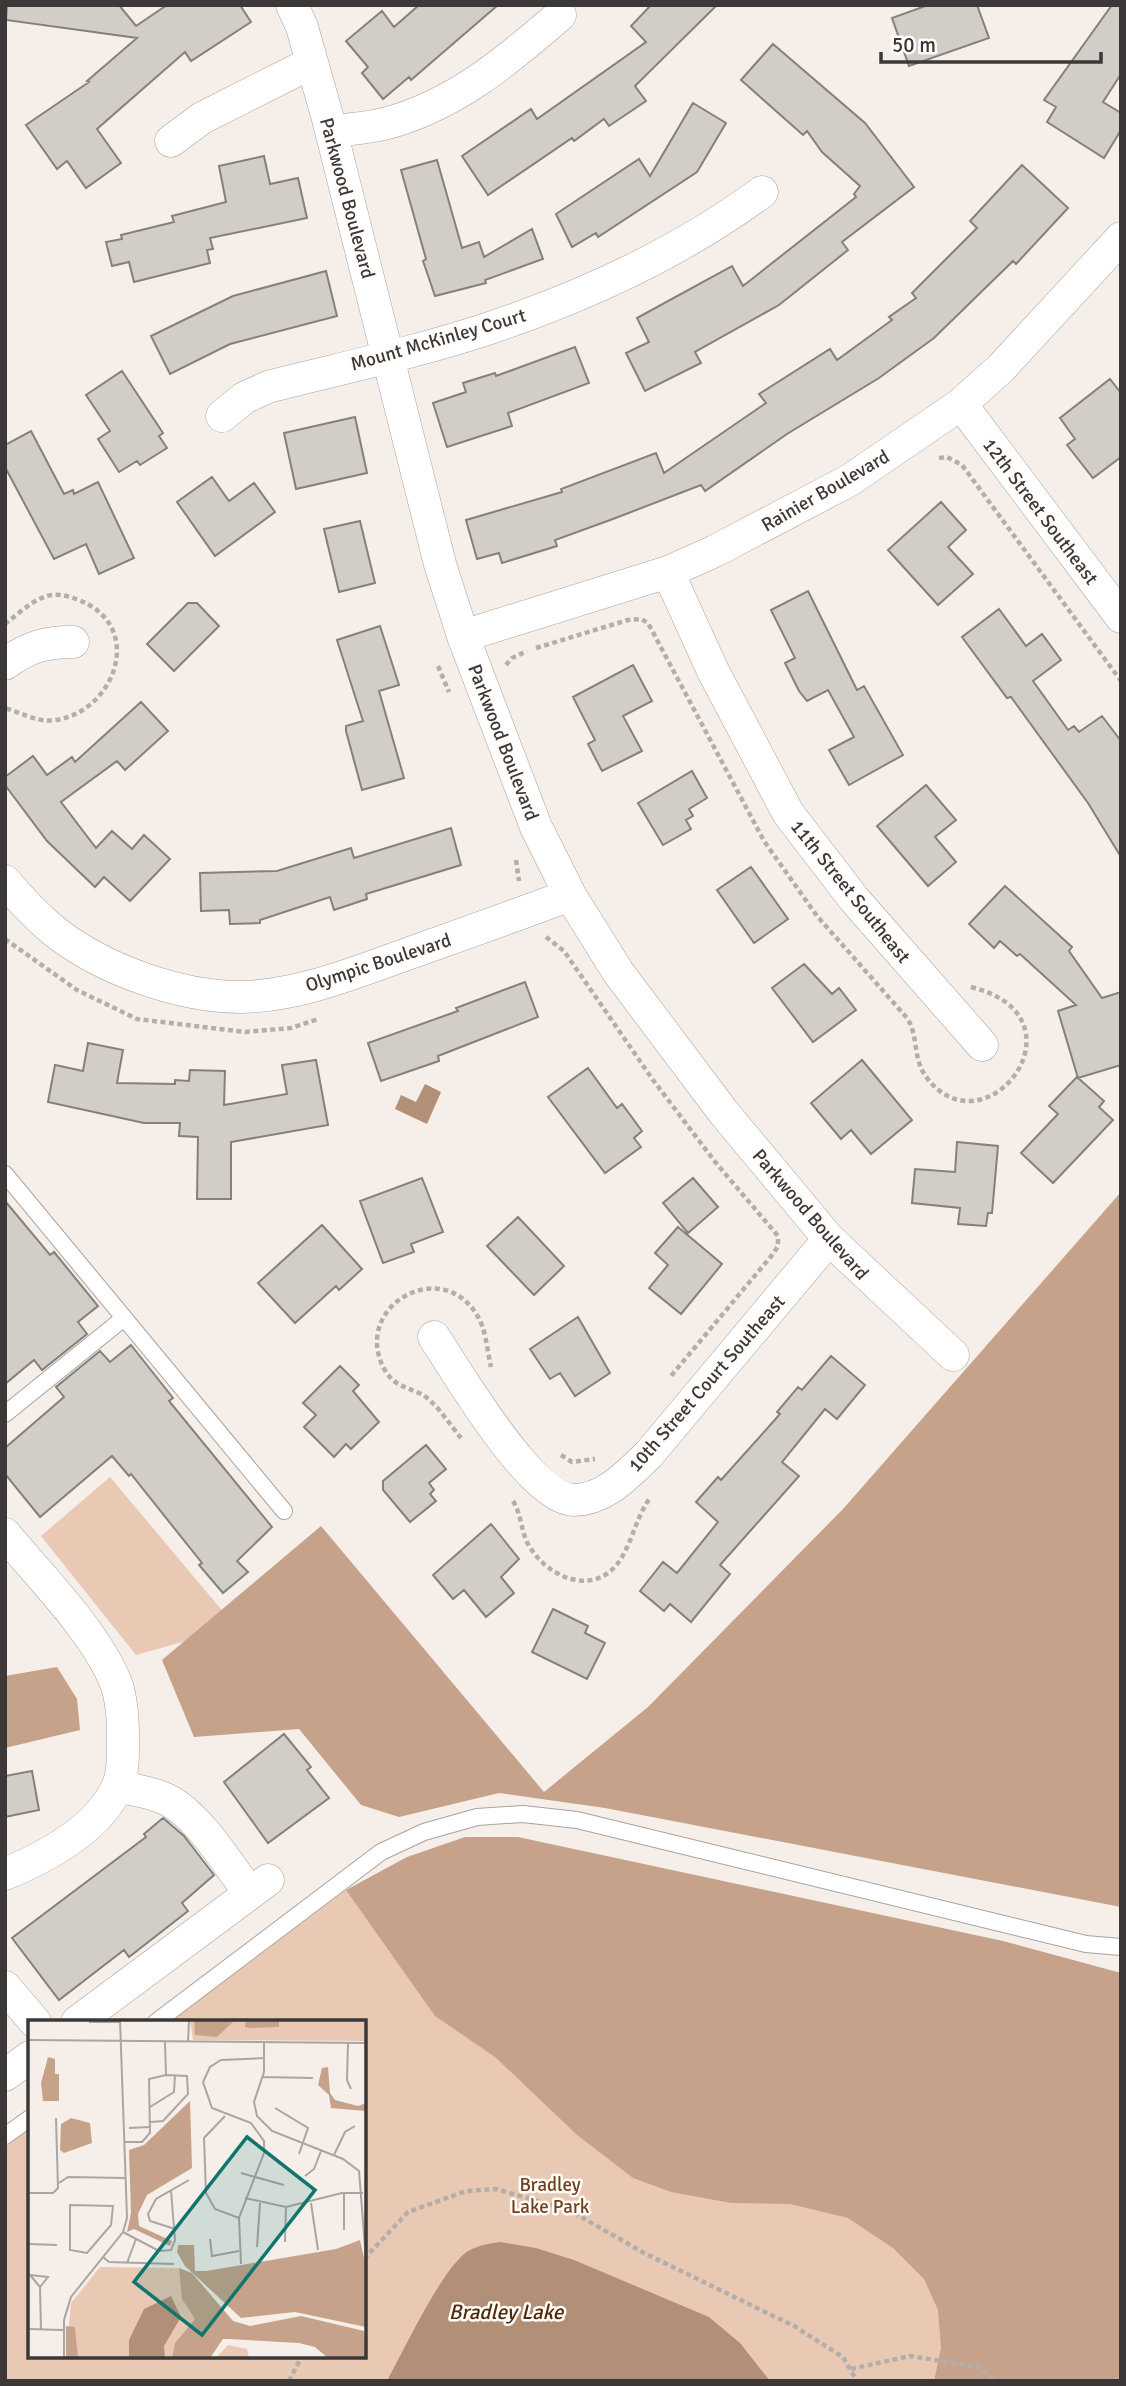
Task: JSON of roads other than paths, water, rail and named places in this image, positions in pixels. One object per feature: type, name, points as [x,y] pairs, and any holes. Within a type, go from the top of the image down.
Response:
[{"type":"street","name":"Parkwood Boulevard","points":[[292,5],[331,132],[390,355],[440,564],[463,636],[536,827],[570,895],[618,972],[724,1113],[829,1238],[953,1356]]},
{"type":"street","points":[[331,132],[383,124],[438,104],[477,83],[560,15]]},
{"type":"street","points":[[171,141],[202,118],[311,63]]},
{"type":"street","name":"Mount McKinley Court","points":[[222,416],[244,398],[268,387],[489,328],[564,300],[722,222],[762,192]]},
{"type":"street","name":"Rainier Boulevard","points":[[463,636],[668,572],[813,501],[961,404],[1001,368],[1121,238]]},
{"type":"street","name":"12th Street Southeast","points":[[961,404],[1121,617]]},
{"type":"street","name":"11th Street Southeast","points":[[668,572],[713,671],[788,813],[854,899],[982,1045]]},
{"type":"street","points":[[5,664],[29,647],[50,642],[73,642]]},
{"type":"street","name":"Olympic Boulevard","points":[[5,881],[55,932],[86,952],[167,985],[208,995],[242,997],[286,991],[348,976],[570,895]]},
{"type":"street","name":"10th Street Court Southeast","points":[[434,1337],[495,1428],[537,1481],[564,1499],[592,1498],[625,1477],[649,1454],[829,1238]]},
{"type":"street","points":[[5,1534],[85,1632],[116,1682],[121,1700],[120,1776],[95,1816],[64,1844],[5,1874]]},
{"type":"street","points":[[79,2020],[259,1886],[174,1804],[120,1776]]},
{"type":"street","points":[[5,1987],[33,2020]]},
{"type":"street","points":[[5,2075],[28,2058]]},
{"type":"lane","points":[[5,1174],[284,1511]]},
{"type":"lane","points":[[5,1414],[124,1318]]},
{"type":"lane","points":[[159,2020],[381,1852],[425,1832],[488,1816],[523,1814],[578,1820],[1086,1944],[1121,1947]]},
{"type":"lane","points":[[5,2136],[28,2119]]},
{"type":"water","points":[[425,1084],[441,1092],[427,1124],[395,1109],[401,1095],[416,1102]]},
{"type":"water","name":"Bradley Lake","points":[[500,2242],[536,2248],[574,2260],[709,2317],[740,2343],[770,2381],[387,2381],[412,2332],[454,2265],[472,2249]]},
{"type":"park label","name":"Bradley Lake Park","points":[[550,2195]]}]
